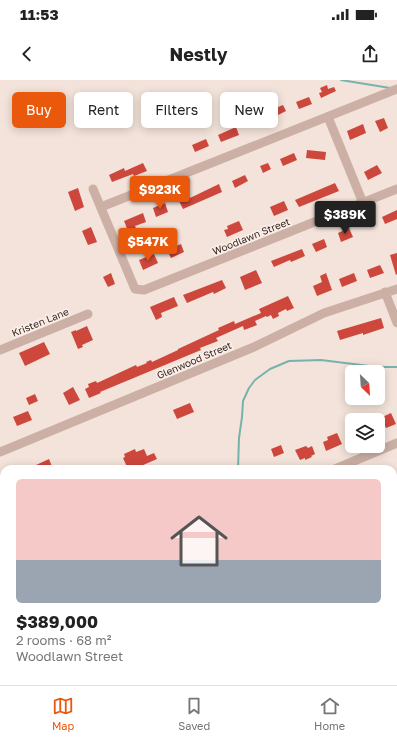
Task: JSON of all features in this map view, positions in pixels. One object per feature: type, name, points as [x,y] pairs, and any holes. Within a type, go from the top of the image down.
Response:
[{"type":"street","points":[[93,189],[101,207],[397,89]]},
{"type":"street","points":[[328,117],[363,203]]},
{"type":"street","name":"Woodlawn Street","points":[[101,207],[135,289],[144,290],[397,189]]},
{"type":"street","name":"Glenwood Street","points":[[0,452],[254,347],[324,313],[384,292],[397,289]]},
{"type":"street","points":[[384,292],[397,323]]},
{"type":"street","name":"Kristen Lane","points":[[0,350],[88,314]]},
{"type":"street","points":[[345,465],[397,443]]},
{"type":"building","points":[[327,85],[328,89],[334,87],[336,91],[321,98],[319,93],[322,92],[320,88]]},
{"type":"building","points":[[309,97],[312,104],[299,109],[296,102]]},
{"type":"building","points":[[283,105],[286,111],[278,115],[278,107]]},
{"type":"building","points":[[384,118],[388,128],[380,132],[375,121]]},
{"type":"building","points":[[363,124],[366,133],[350,140],[347,131]]},
{"type":"building","points":[[236,128],[239,135],[221,142],[218,135]]},
{"type":"building","points":[[206,139],[209,146],[195,152],[192,145]]},
{"type":"building","points":[[307,150],[326,152],[325,160],[306,158]]},
{"type":"building","points":[[294,153],[297,160],[283,166],[280,159]]},
{"type":"building","points":[[143,163],[147,171],[134,176],[133,174],[112,182],[109,175],[124,168],[125,171]]},
{"type":"building","points":[[268,163],[271,169],[263,173],[260,166]]},
{"type":"building","points":[[377,165],[382,173],[368,180],[364,172]]},
{"type":"building","points":[[245,175],[248,181],[235,188],[232,181]]},
{"type":"building","points":[[335,183],[339,191],[299,207],[295,200]]},
{"type":"building","points":[[219,184],[222,192],[183,209],[179,201],[190,196],[190,198]]},
{"type":"building","points":[[78,188],[84,207],[75,211],[68,192]]},
{"type":"building","points":[[284,201],[288,210],[274,216],[270,207]]},
{"type":"building","points":[[165,203],[168,212],[156,217],[153,208]]},
{"type":"building","points":[[397,210],[397,219],[385,224],[382,217]]},
{"type":"building","points":[[143,213],[146,222],[135,226],[141,239],[133,243],[124,221]]},
{"type":"building","points":[[239,221],[243,230],[227,237],[224,230],[228,229],[227,226]]},
{"type":"building","points":[[91,227],[97,242],[88,245],[82,231]]},
{"type":"building","points":[[349,228],[353,237],[341,242],[338,233]]},
{"type":"building","points":[[324,239],[327,247],[316,252],[312,244]]},
{"type":"building","points":[[181,244],[184,252],[171,258],[167,250]]},
{"type":"building","points":[[302,249],[305,256],[291,262],[290,260],[274,267],[271,261]]},
{"type":"building","points":[[397,253],[397,274],[396,275],[390,255]]},
{"type":"building","points":[[154,254],[158,263],[143,270],[139,260]]},
{"type":"building","points":[[380,265],[384,273],[370,278],[367,270]]},
{"type":"building","points":[[256,270],[262,283],[245,290],[240,277]]},
{"type":"building","points":[[111,273],[115,284],[108,287],[103,277]]},
{"type":"building","points":[[326,273],[332,290],[317,296],[313,286],[322,282],[320,276]]},
{"type":"building","points":[[354,273],[357,281],[342,287],[339,279]]},
{"type":"building","points":[[222,280],[226,288],[214,294],[213,292],[187,303],[183,295]]},
{"type":"building","points":[[288,296],[294,308],[287,311],[286,309],[278,313],[279,316],[273,319],[271,315],[266,316],[255,321],[257,325],[244,330],[243,326],[216,338],[218,341],[200,348],[201,350],[89,398],[85,389],[89,387],[88,384],[96,381],[97,383],[136,365],[137,367],[151,360],[152,362],[219,330],[218,328],[234,321],[235,324],[261,313],[259,309]]},
{"type":"building","points":[[174,297],[178,306],[161,313],[162,317],[156,320],[150,307]]},
{"type":"building","points":[[381,318],[384,328],[363,335],[363,333],[340,340],[337,331]]},
{"type":"building","points":[[87,326],[93,340],[82,345],[83,347],[78,349],[71,332]]},
{"type":"building","points":[[44,342],[50,354],[25,366],[19,353]]},
{"type":"building","points":[[73,387],[80,400],[69,405],[63,393]]},
{"type":"building","points":[[35,394],[38,401],[29,405],[26,398]]},
{"type":"building","points":[[190,403],[194,412],[177,419],[173,410]]},
{"type":"building","points":[[28,411],[32,420],[17,426],[13,417]]},
{"type":"building","points":[[391,413],[396,424],[386,428],[385,416]]},
{"type":"building","points":[[337,433],[342,444],[326,451],[323,442],[328,440],[327,437]]},
{"type":"building","points":[[281,445],[284,453],[274,457],[271,449]]},
{"type":"building","points":[[306,446],[308,448],[312,446],[315,454],[305,460],[305,458],[300,460],[295,450]]},
{"type":"building","points":[[135,449],[136,452],[144,449],[147,456],[154,453],[157,459],[143,465],[126,465],[123,458],[125,457],[124,454]]},
{"type":"building","points":[[49,459],[51,465],[36,465]]},
{"type":"waterway","points":[[341,80],[390,88]]},
{"type":"waterway","points":[[238,465],[243,401],[249,388],[255,380],[270,369],[289,361],[321,360],[377,367],[397,367]]}]
